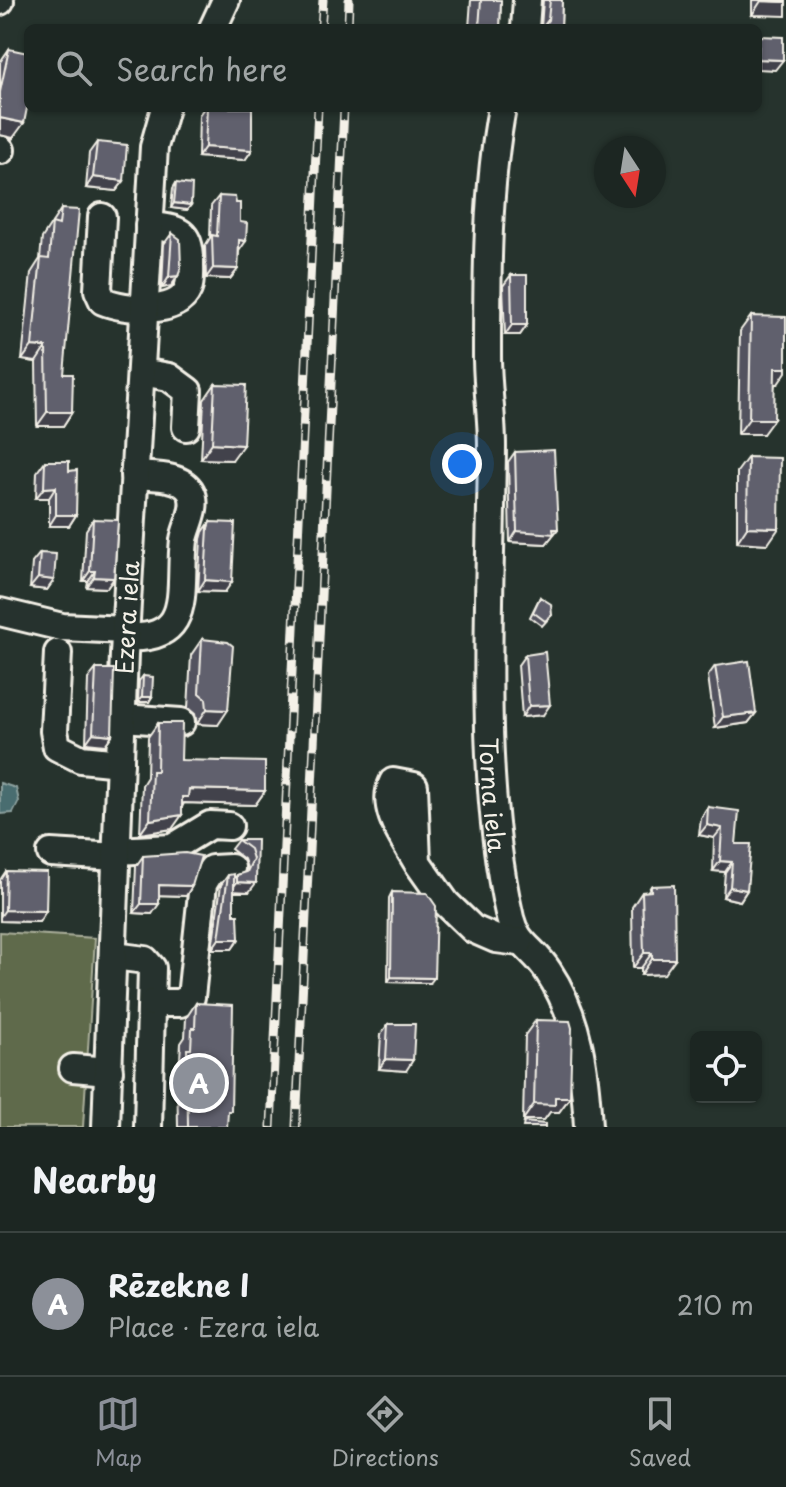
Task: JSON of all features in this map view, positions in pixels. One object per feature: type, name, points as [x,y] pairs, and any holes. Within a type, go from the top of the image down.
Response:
[{"type":"street","points":[[215,24],[226,0]]},
{"type":"street","points":[[525,24],[527,0]]},
{"type":"street","name":"Ezera iela","points":[[106,1127],[134,475],[154,147],[164,112]]},
{"type":"street","name":"Torņa iela","points":[[502,112],[489,246],[487,358],[492,441],[491,747],[500,858],[511,920],[519,942],[547,969],[577,1034],[586,1086],[588,1127]]},
{"type":"street","points":[[102,217],[98,290],[103,301],[112,305],[167,306],[182,298],[189,287],[191,247],[187,238],[170,227],[149,226]]},
{"type":"street","points":[[141,372],[169,377],[188,391],[186,427]]},
{"type":"street","points":[[0,612],[62,627],[125,634],[149,635],[174,623],[180,610],[184,539],[194,502],[191,491],[171,478],[134,475]]},
{"type":"street","points":[[58,653],[57,747],[81,759],[120,763]]},
{"type":"street","points":[[122,718],[181,722]]},
{"type":"street","points":[[51,853],[117,854],[172,848],[210,825],[229,826]]},
{"type":"street","points":[[417,862],[446,903],[473,929],[496,939],[519,942]]},
{"type":"street","points":[[153,1003],[180,1003],[191,997],[203,884],[212,869],[231,868]]},
{"type":"street","points":[[114,956],[145,960],[152,968],[148,1127]]},
{"type":"street","points":[[73,1068],[109,1071]]},
{"type":"green space","points":[[0,932],[95,938],[83,1127],[0,1127]]},
{"type":"water","points":[[0,783],[16,788],[19,801],[13,813],[0,814]]},
{"type":"building","points":[[481,0],[501,0],[500,24],[479,24]]},
{"type":"building","points":[[550,0],[562,0],[561,24],[545,24]]},
{"type":"building","points":[[762,36],[783,37],[783,60],[762,59]]},
{"type":"building","points":[[9,49],[24,52],[24,123],[0,118],[0,92]]},
{"type":"building","points":[[207,112],[252,112],[252,150],[205,147]]},
{"type":"building","points":[[97,142],[127,145],[124,181],[93,177]]},
{"type":"building","points":[[176,183],[192,185],[191,205],[174,203]]},
{"type":"building","points":[[219,196],[235,197],[236,203],[240,203],[240,222],[247,223],[246,241],[239,240],[238,269],[213,268],[212,235],[217,236]]},
{"type":"building","points":[[61,209],[79,210],[64,374],[73,374],[72,412],[47,412],[46,347],[32,346],[41,258],[49,259],[52,223],[59,225]]},
{"type":"building","points":[[172,233],[180,239],[181,268],[178,276],[169,277]]},
{"type":"building","points":[[511,275],[527,275],[527,325],[512,325]]},
{"type":"building","points":[[751,316],[786,317],[786,368],[775,368],[774,419],[749,419]]},
{"type":"building","points":[[215,384],[246,385],[243,445],[212,443]]},
{"type":"building","points":[[554,450],[558,529],[553,529],[554,534],[517,531],[515,452]]},
{"type":"building","points":[[748,457],[780,458],[779,528],[747,527]]},
{"type":"building","points":[[45,461],[69,461],[69,471],[77,470],[76,515],[56,515],[56,487],[44,488]]},
{"type":"building","points":[[93,519],[118,520],[114,578],[94,577],[95,571],[90,571]]},
{"type":"building","points":[[210,522],[235,523],[232,582],[205,580]]},
{"type":"building","points":[[40,553],[56,554],[54,580],[38,578]]},
{"type":"building","points":[[540,597],[551,604],[552,615],[545,621],[533,612]]},
{"type":"building","points":[[202,639],[228,642],[233,646],[228,710],[207,709],[206,699],[199,693]]},
{"type":"building","points":[[545,652],[550,705],[529,706],[525,655]]},
{"type":"building","points":[[749,661],[756,713],[723,717],[715,666]]},
{"type":"building","points":[[96,669],[114,669],[112,735],[93,733]]},
{"type":"building","points":[[143,676],[153,677],[152,697],[142,697]]},
{"type":"building","points":[[158,723],[182,723],[181,760],[265,762],[265,791],[189,789],[188,797],[182,797],[182,815],[150,820],[152,771],[157,771]]},
{"type":"building","points":[[708,807],[739,811],[736,844],[751,844],[747,890],[730,887],[732,862],[720,861],[722,828],[707,825]]},
{"type":"building","points":[[238,840],[257,840],[256,883],[237,882],[237,875],[247,872],[253,859],[250,849]]},
{"type":"building","points":[[185,853],[201,856],[192,886],[159,885],[159,904],[141,904],[143,856]]},
{"type":"building","points":[[6,871],[47,872],[46,911],[5,910]]},
{"type":"building","points":[[234,874],[234,915],[238,915],[239,939],[219,939],[228,875]]},
{"type":"building","points":[[674,885],[675,959],[652,959],[652,953],[644,953],[642,892],[651,891],[651,886]]},
{"type":"building","points":[[392,892],[427,893],[436,906],[434,978],[391,977]]},
{"type":"building","points":[[196,1003],[233,1005],[231,1111],[228,1111],[227,1127],[188,1127],[187,1049],[191,1049]]},
{"type":"building","points":[[536,1020],[570,1021],[572,1028],[570,1097],[555,1097],[555,1105],[534,1104]]},
{"type":"building","points":[[388,1024],[415,1024],[413,1060],[386,1059]]},
{"type":"building","points":[[524,1122],[545,1124],[545,1127],[523,1127]]},
{"type":"railway","points":[[321,24],[323,0]]},
{"type":"railway","points":[[348,24],[349,0]]},
{"type":"railway","points":[[271,1127],[318,112]]},
{"type":"railway","points":[[296,1127],[344,112]]},
{"type":"place","name":"Rēzekne I","points":[[199,1083]]}]
